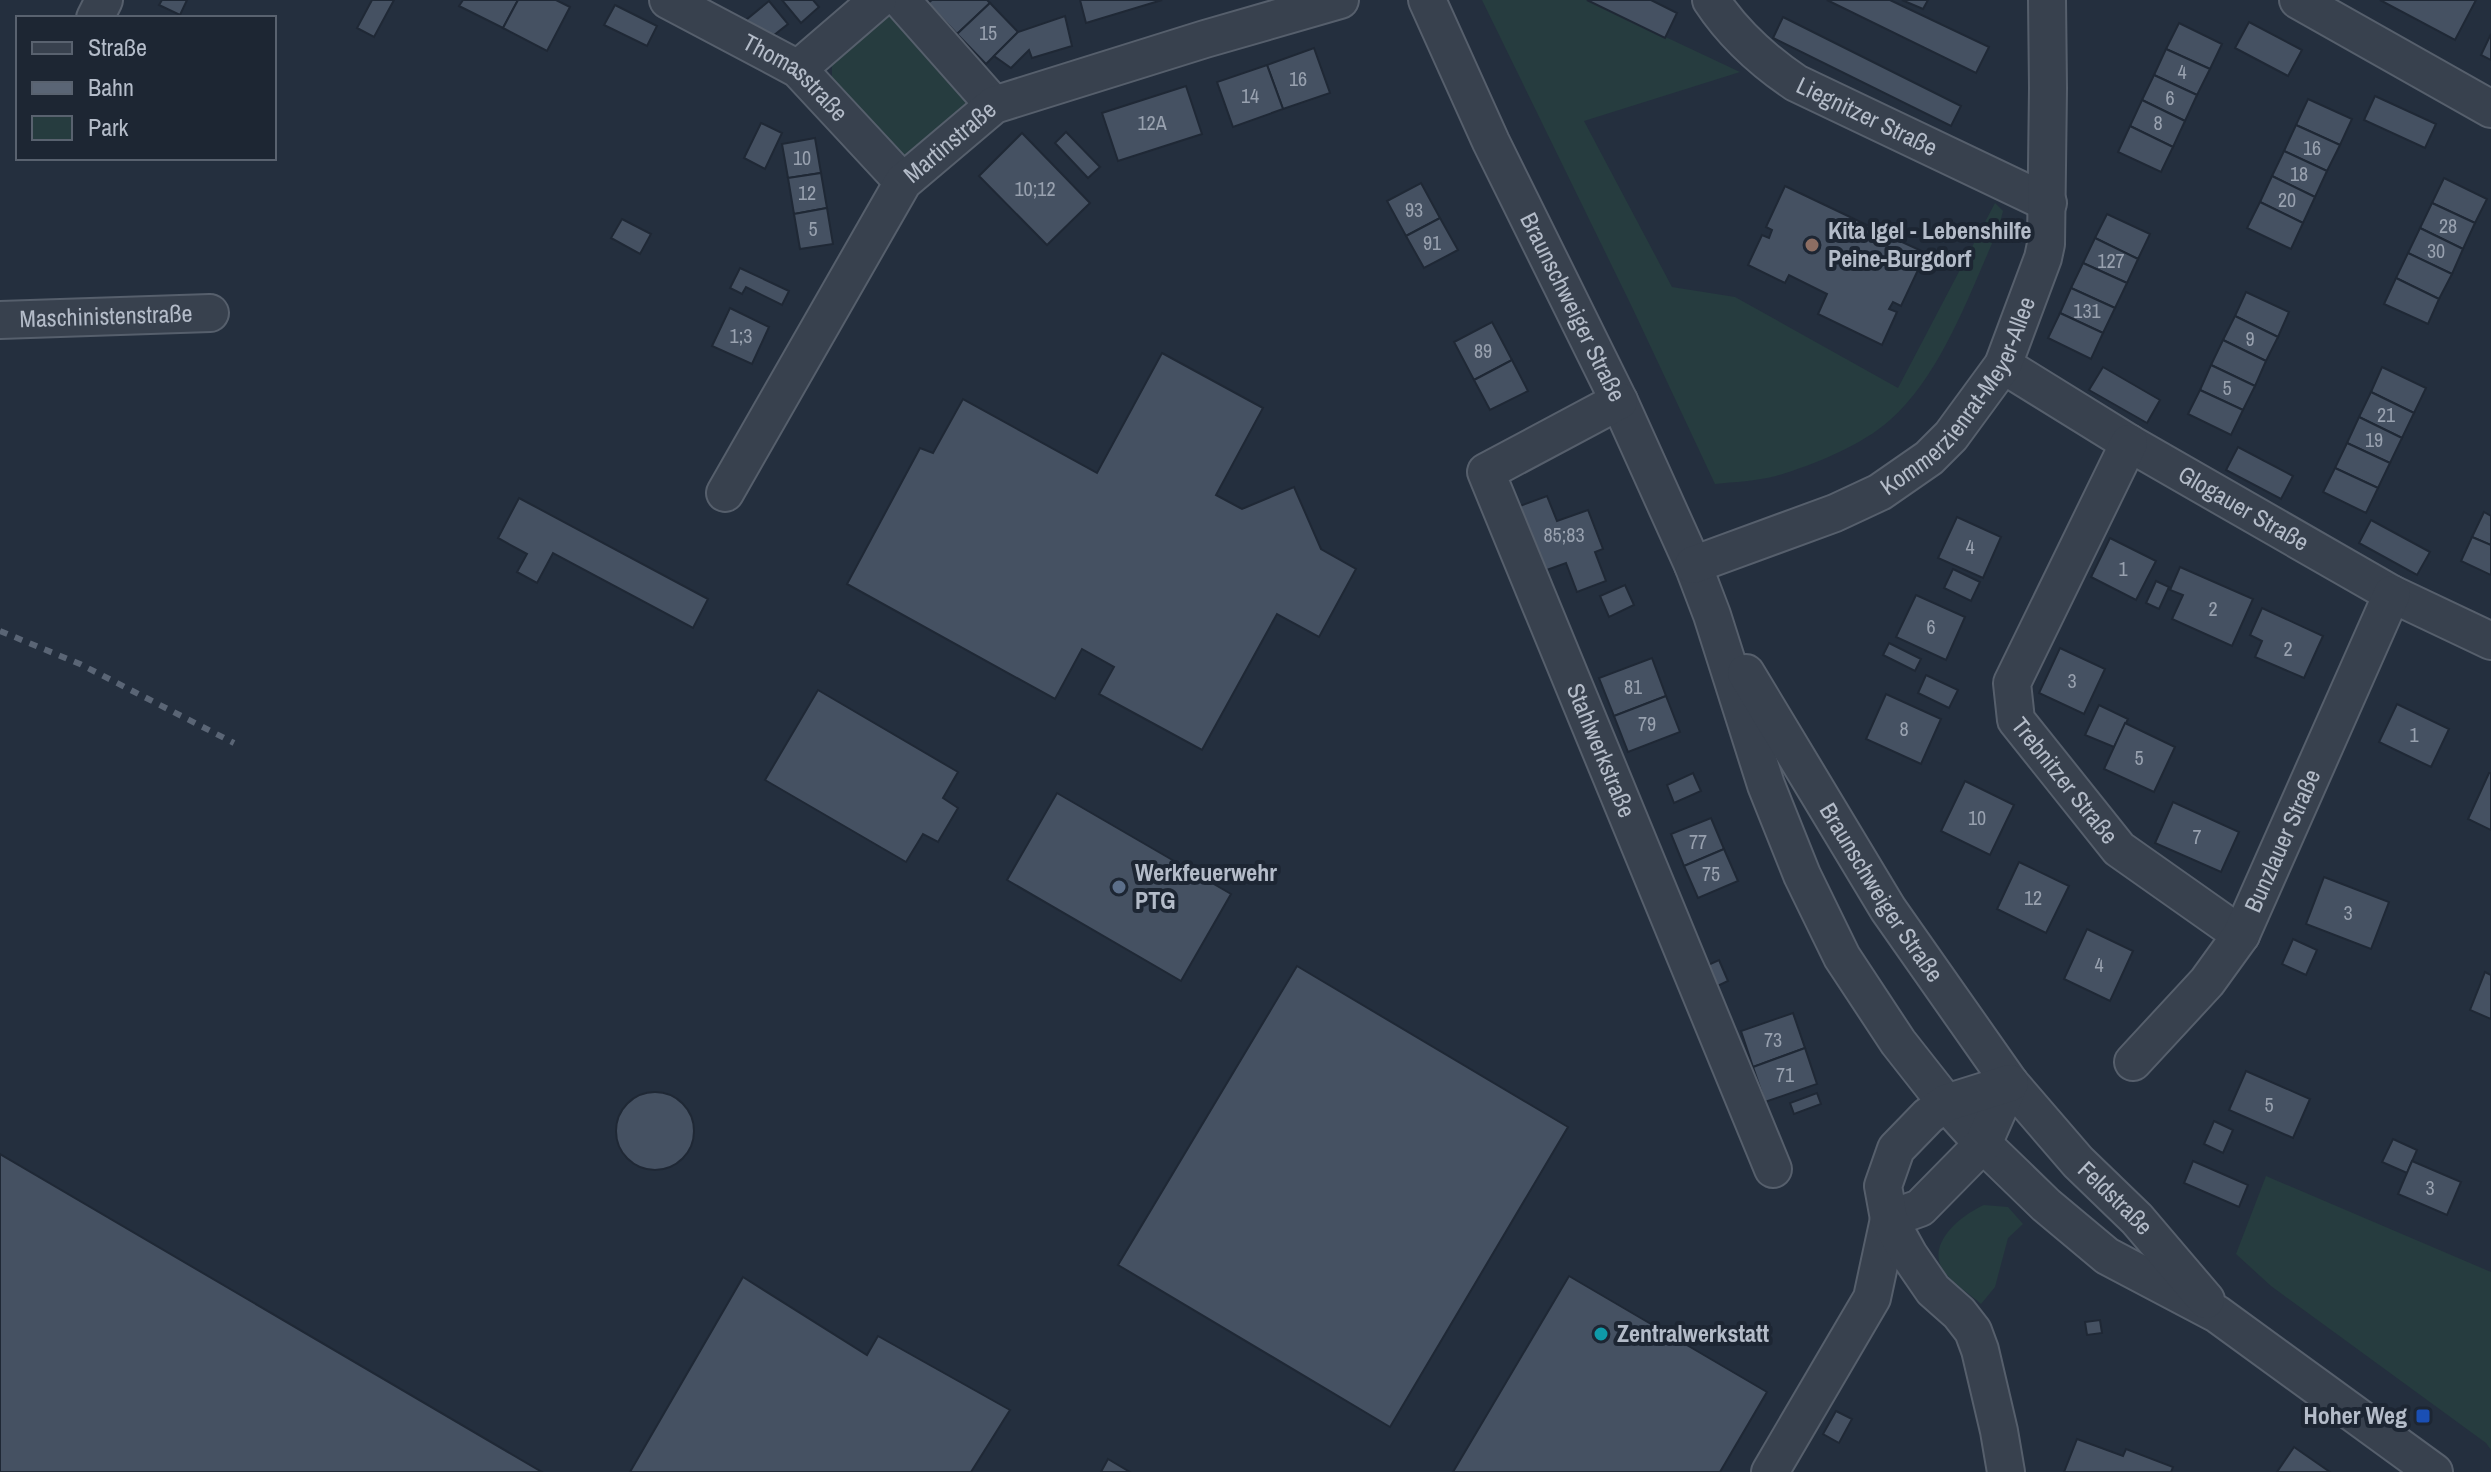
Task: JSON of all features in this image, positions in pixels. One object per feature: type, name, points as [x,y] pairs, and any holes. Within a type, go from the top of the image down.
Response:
[{"type":"street","name":"Thomasstraße","points":[[668,0],[798,69],[903,182]]},
{"type":"street","points":[[798,69],[878,0]]},
{"type":"street","points":[[901,0],[994,105]]},
{"type":"street","name":"Martinstraße","points":[[725,493],[903,182],[994,105],[1340,0]]},
{"type":"street","name":"Braunschweiger Straße","points":[[1427,0],[1491,142],[1619,401],[1693,565],[1766,785],[1802,875],[1842,957],[1898,1042],[1983,1144]]},
{"type":"street","name":"Liegnitzer Straße","points":[[1711,0],[1725,21],[1762,60],[1796,83],[2048,203]]},
{"type":"street","name":"Kommerzienrat-Meyer-Allee","points":[[1693,565],[1835,513],[1903,478],[1951,436],[2003,365],[2043,258],[2047,230],[2047,0]]},
{"type":"street","points":[[2298,0],[2491,109]]},
{"type":"street","name":"Maschinistenstraße","points":[[0,320],[210,313]]},
{"type":"street","name":"Glogauer Straße","points":[[2003,365],[2129,443],[2392,594],[2491,641]]},
{"type":"street","name":"Stahlwerkstraße","points":[[1619,401],[1486,472],[1773,1169]]},
{"type":"street","name":"Trebnitzer Straße","points":[[2129,443],[2012,683],[2016,720],[2119,849],[2241,935]]},
{"type":"street","name":"Bunzlauer Straße","points":[[2133,1062],[2207,982],[2241,935],[2392,594]]},
{"type":"street","name":"Braunschweiger Straße","points":[[1712,615],[1888,909],[2010,1083]]},
{"type":"street","points":[[2006,1472],[1999,1431],[1973,1331],[1959,1313],[1933,1290],[1909,1255],[1889,1219],[1883,1186],[1896,1149],[1928,1116],[1946,1103],[2010,1083]]},
{"type":"street","points":[[1889,1219],[1920,1208],[1983,1144],[2010,1083]]},
{"type":"street","name":"Feldstraße","points":[[2010,1083],[2078,1162],[2137,1219],[2217,1314]]},
{"type":"street","name":"Feldstraße","points":[[1983,1144],[2046,1205],[2107,1256],[2217,1314],[2434,1472]]},
{"type":"street","points":[[1770,1472],[1872,1298],[1889,1219]]},
{"type":"green space","points":[[1482,0],[1587,0],[1740,72],[1584,121],[1672,287],[1735,297],[1898,388],[1995,203],[2003,211],[1977,279],[1940,356],[1925,380],[1890,420],[1851,446],[1805,466],[1768,478],[1715,484]]},
{"type":"green space","points":[[883,14],[890,15],[898,22],[970,107],[907,156],[832,77],[832,63]]},
{"type":"green space","points":[[2266,1176],[2491,1272],[2491,1450],[2486,1443],[2271,1286],[2236,1254]]},
{"type":"green space","points":[[1984,1205],[2008,1207],[2023,1224],[2008,1238],[1995,1287],[1981,1304],[1946,1274],[1939,1253],[1947,1233],[1965,1216]]},
{"type":"building","points":[[162,0],[187,0],[180,15],[159,5]]},
{"type":"building","points":[[372,0],[394,0],[374,37],[357,28]]},
{"type":"building","points":[[463,0],[518,0],[503,28],[459,6]]},
{"type":"building","points":[[518,0],[556,0],[570,7],[547,51],[503,28]]},
{"type":"building","points":[[782,0],[813,0],[819,7],[801,23]]},
{"type":"building","points":[[932,0],[987,0],[990,3],[957,34],[928,3]]},
{"type":"building","points":[[1080,0],[1162,0],[1086,23]]},
{"type":"building","points":[[1587,0],[1651,0],[1677,13],[1665,38]]},
{"type":"building","points":[[1827,0],[1890,0],[1989,47],[1976,73]]},
{"type":"building","points":[[1902,0],[1928,0],[1923,9]]},
{"type":"building","points":[[2380,0],[2476,0],[2455,40]]},
{"type":"building","points":[[769,1],[788,24],[764,43],[746,20]]},
{"type":"building","points":[[990,3],[1018,32],[986,64],[957,34]]},
{"type":"building","points":[[615,5],[657,26],[647,46],[604,25]]},
{"type":"building","points":[[1065,16],[1072,46],[1032,58],[1029,50],[1011,68],[994,56],[1018,32]]},
{"type":"building","points":[[1783,17],[1961,106],[1951,126],[1773,38]]},
{"type":"building","points":[[2249,22],[2302,50],[2288,76],[2235,48]]},
{"type":"building","points":[[2179,23],[2222,44],[2210,69],[2166,49]]},
{"type":"building","points":[[2491,34],[2491,60],[2481,55]]},
{"type":"building","points":[[1314,48],[1330,93],[1283,109],[1267,65]]},
{"type":"building","points":[[2166,49],[2210,69],[2197,95],[2154,75]]},
{"type":"building","points":[[1267,65],[1283,109],[1233,127],[1217,82]]},
{"type":"building","points":[[2154,75],[2197,95],[2185,121],[2142,100]]},
{"type":"building","points":[[1186,86],[1202,134],[1118,161],[1102,113]]},
{"type":"building","points":[[2375,96],[2436,124],[2425,148],[2364,120]]},
{"type":"building","points":[[2308,99],[2352,119],[2340,145],[2296,125]]},
{"type":"building","points":[[2142,100],[2185,121],[2173,147],[2130,126]]},
{"type":"building","points":[[761,123],[782,133],[765,169],[744,158]]},
{"type":"building","points":[[2296,125],[2340,145],[2327,171],[2284,151]]},
{"type":"building","points":[[2130,126],[2173,147],[2161,172],[2118,152]]},
{"type":"building","points":[[1066,132],[1100,167],[1088,178],[1055,143]]},
{"type":"building","points":[[1022,133],[1090,203],[1047,245],[979,176]]},
{"type":"building","points":[[815,138],[821,173],[788,178],[782,144]]},
{"type":"building","points":[[2284,151],[2327,171],[2315,197],[2272,176]]},
{"type":"building","points":[[821,173],[827,208],[794,214],[788,178]]},
{"type":"building","points":[[2272,176],[2315,197],[2303,223],[2260,202]]},
{"type":"building","points":[[2444,178],[2487,199],[2475,223],[2432,203]]},
{"type":"building","points":[[1421,183],[1440,218],[1406,236],[1387,201]]},
{"type":"building","points":[[1785,186],[1869,226],[1867,229],[1872,232],[1874,229],[1926,253],[1901,306],[1893,302],[1889,309],[1897,312],[1882,345],[1818,314],[1827,294],[1789,275],[1785,283],[1748,265],[1762,235],[1769,238],[1772,230],[1766,227]]},
{"type":"building","points":[[2260,202],[2303,223],[2291,249],[2247,228]]},
{"type":"building","points":[[2432,203],[2475,223],[2463,249],[2420,228]]},
{"type":"building","points":[[827,208],[833,244],[800,249],[794,214]]},
{"type":"building","points":[[2107,214],[2150,234],[2138,259],[2095,238]]},
{"type":"building","points":[[1440,218],[1458,250],[1424,268],[1406,236]]},
{"type":"building","points":[[622,219],[651,234],[640,254],[611,238]]},
{"type":"building","points":[[2420,228],[2463,249],[2452,274],[2408,253]]},
{"type":"building","points":[[2095,238],[2138,259],[2127,283],[2083,263]]},
{"type":"building","points":[[2408,253],[2452,274],[2439,299],[2396,278]]},
{"type":"building","points":[[2083,263],[2127,283],[2115,308],[2071,288]]},
{"type":"building","points":[[740,268],[789,291],[782,305],[746,287],[742,294],[730,288]]},
{"type":"building","points":[[2396,278],[2439,299],[2428,324],[2384,304]]},
{"type":"building","points":[[2071,288],[2115,308],[2103,333],[2060,313]]},
{"type":"building","points":[[2246,292],[2289,312],[2278,337],[2235,316]]},
{"type":"building","points":[[730,308],[769,327],[752,364],[712,346]]},
{"type":"building","points":[[2060,313],[2103,333],[2091,359],[2048,338]]},
{"type":"building","points":[[2235,316],[2278,337],[2266,361],[2223,340]]},
{"type":"building","points":[[1492,322],[1512,360],[1474,380],[1454,342]]},
{"type":"building","points":[[2223,340],[2266,361],[2255,386],[2211,365]]},
{"type":"building","points":[[1162,353],[1263,408],[1216,495],[1242,509],[1294,487],[1321,549],[1356,569],[1319,637],[1277,614],[1202,750],[1099,694],[1114,667],[1082,649],[1055,699],[847,584],[920,448],[933,453],[963,399],[1097,473]]},
{"type":"building","points":[[1512,360],[1528,391],[1490,410],[1474,380]]},
{"type":"building","points":[[2211,365],[2255,386],[2243,410],[2200,390]]},
{"type":"building","points":[[2103,367],[2160,400],[2147,423],[2089,390]]},
{"type":"building","points":[[2382,367],[2426,388],[2414,413],[2371,392]]},
{"type":"building","points":[[2200,390],[2243,410],[2231,435],[2188,414]]},
{"type":"building","points":[[2371,392],[2414,413],[2402,438],[2359,417]]},
{"type":"building","points":[[2359,417],[2402,438],[2390,463],[2347,443]]},
{"type":"building","points":[[2347,443],[2390,463],[2378,488],[2335,468]]},
{"type":"building","points":[[2238,447],[2293,476],[2281,499],[2226,470]]},
{"type":"building","points":[[2335,468],[2378,488],[2366,513],[2323,492]]},
{"type":"building","points":[[1547,496],[1557,521],[1588,510],[1603,549],[1595,552],[1606,581],[1577,592],[1566,563],[1544,571],[1520,506]]},
{"type":"building","points":[[519,498],[708,599],[693,628],[553,553],[537,583],[517,572],[527,554],[498,538]]},
{"type":"building","points":[[2484,512],[2491,516],[2491,545],[2472,537]]},
{"type":"building","points":[[1957,517],[2001,537],[1983,578],[1938,558]]},
{"type":"building","points":[[2371,520],[2430,552],[2417,575],[2359,543]]},
{"type":"building","points":[[2472,537],[2491,545],[2491,575],[2461,561]]},
{"type":"building","points":[[2110,538],[2156,561],[2136,600],[2091,577]]},
{"type":"building","points":[[2180,567],[2253,599],[2232,646],[2172,619],[2183,595],[2170,590]]},
{"type":"building","points":[[1953,569],[1980,582],[1971,601],[1944,588]]},
{"type":"building","points":[[2156,581],[2169,587],[2159,609],[2146,603]]},
{"type":"building","points":[[1625,585],[1634,605],[1609,617],[1600,596]]},
{"type":"building","points":[[1916,595],[1965,617],[1946,660],[1896,637]]},
{"type":"building","points":[[2262,608],[2323,636],[2304,678],[2255,657],[2262,641],[2250,635]]},
{"type":"building","points":[[1889,643],[1921,659],[1915,671],[1883,655]]},
{"type":"building","points":[[2060,648],[2105,669],[2084,714],[2039,693]]},
{"type":"building","points":[[1652,658],[1666,696],[1614,716],[1599,678]]},
{"type":"building","points":[[1926,675],[1958,690],[1949,708],[1918,693]]},
{"type":"building","points":[[818,690],[958,772],[943,798],[958,808],[938,842],[923,834],[906,862],[765,780]]},
{"type":"building","points":[[1886,694],[1941,719],[1921,764],[1866,739]]},
{"type":"building","points":[[1666,696],[1680,732],[1628,752],[1614,716]]},
{"type":"building","points":[[2397,704],[2449,729],[2431,767],[2379,742]]},
{"type":"building","points":[[2099,705],[2128,719],[2114,747],[2085,735]]},
{"type":"building","points":[[2125,723],[2175,747],[2154,792],[2104,769]]},
{"type":"building","points":[[1693,773],[1701,791],[1674,803],[1667,785]]},
{"type":"building","points":[[2491,773],[2491,830],[2468,819]]},
{"type":"building","points":[[1965,781],[2014,805],[1990,855],[1941,831]]},
{"type":"building","name":"Werkfeuerwehr PTG","points":[[1057,793],[1231,894],[1181,981],[1007,880]]},
{"type":"building","points":[[2173,802],[2239,832],[2221,872],[2155,843]]},
{"type":"building","points":[[1711,818],[1724,849],[1684,866],[1671,834]]},
{"type":"building","points":[[1724,849],[1738,881],[1698,898],[1684,866]]},
{"type":"building","points":[[2019,862],[2069,886],[2046,933],[1997,909]]},
{"type":"building","points":[[2324,877],[2389,902],[2371,949],[2306,924]]},
{"type":"building","points":[[2087,929],[2133,951],[2110,1001],[2064,979]]},
{"type":"building","points":[[2293,939],[2317,950],[2306,975],[2282,964]]},
{"type":"building","points":[[1719,960],[1728,981],[1707,991],[1697,970]]},
{"type":"building","points":[[1297,966],[1568,1127],[1390,1427],[1118,1265]]},
{"type":"building","points":[[2485,972],[2491,975],[2491,1019],[2470,1010]]},
{"type":"building","points":[[1793,1013],[1805,1048],[1753,1067],[1741,1031]]},
{"type":"building","points":[[1805,1048],[1817,1084],[1765,1102],[1753,1067]]},
{"type":"building","points":[[2246,1071],[2310,1099],[2293,1138],[2229,1110]]},
{"type":"building","points":[[655,1092],[670,1095],[682,1104],[691,1116],[694,1131],[691,1146],[682,1158],[670,1167],[655,1170],[640,1167],[628,1158],[619,1146],[616,1131],[619,1116],[628,1104],[640,1095]]},
{"type":"building","points":[[1817,1093],[1821,1104],[1794,1114],[1790,1103]]},
{"type":"building","points":[[2214,1121],[2233,1130],[2223,1153],[2204,1144]]},
{"type":"building","points":[[2393,1139],[2417,1150],[2407,1173],[2382,1162]]},
{"type":"building","points":[[0,1154],[542,1472],[0,1472]]},
{"type":"building","points":[[2193,1161],[2248,1185],[2239,1207],[2184,1183]]},
{"type":"building","points":[[2412,1161],[2461,1182],[2447,1215],[2398,1194]]},
{"type":"building","name":"Zentralwerkstatt","points":[[1569,1276],[1767,1392],[1720,1472],[1453,1472]]},
{"type":"building","points":[[743,1277],[867,1355],[878,1336],[1010,1410],[971,1472],[630,1472]]},
{"type":"building","points":[[2100,1320],[2102,1333],[2087,1335],[2085,1322]]},
{"type":"building","points":[[1836,1411],[1852,1419],[1839,1443],[1823,1434]]},
{"type":"building","points":[[2077,1439],[2123,1456],[2126,1449],[2173,1467],[2171,1472],[2064,1472]]},
{"type":"building","points":[[2294,1447],[2330,1472],[2277,1472]]},
{"type":"building","points":[[1108,1459],[1130,1472],[1101,1472]]},
{"type":"railway","points":[[0,631],[80,664],[234,743]]},
{"type":"place","name":"Kita Igel - Lebenshilfe Peine-Burgdorf","points":[[1812,245]]},
{"type":"place","name":"Werkfeuerwehr PTG","points":[[1119,887]]},
{"type":"place","name":"Zentralwerkstatt","points":[[1601,1334]]},
{"type":"place","name":"Hoher Weg","points":[[2423,1416]]}]
